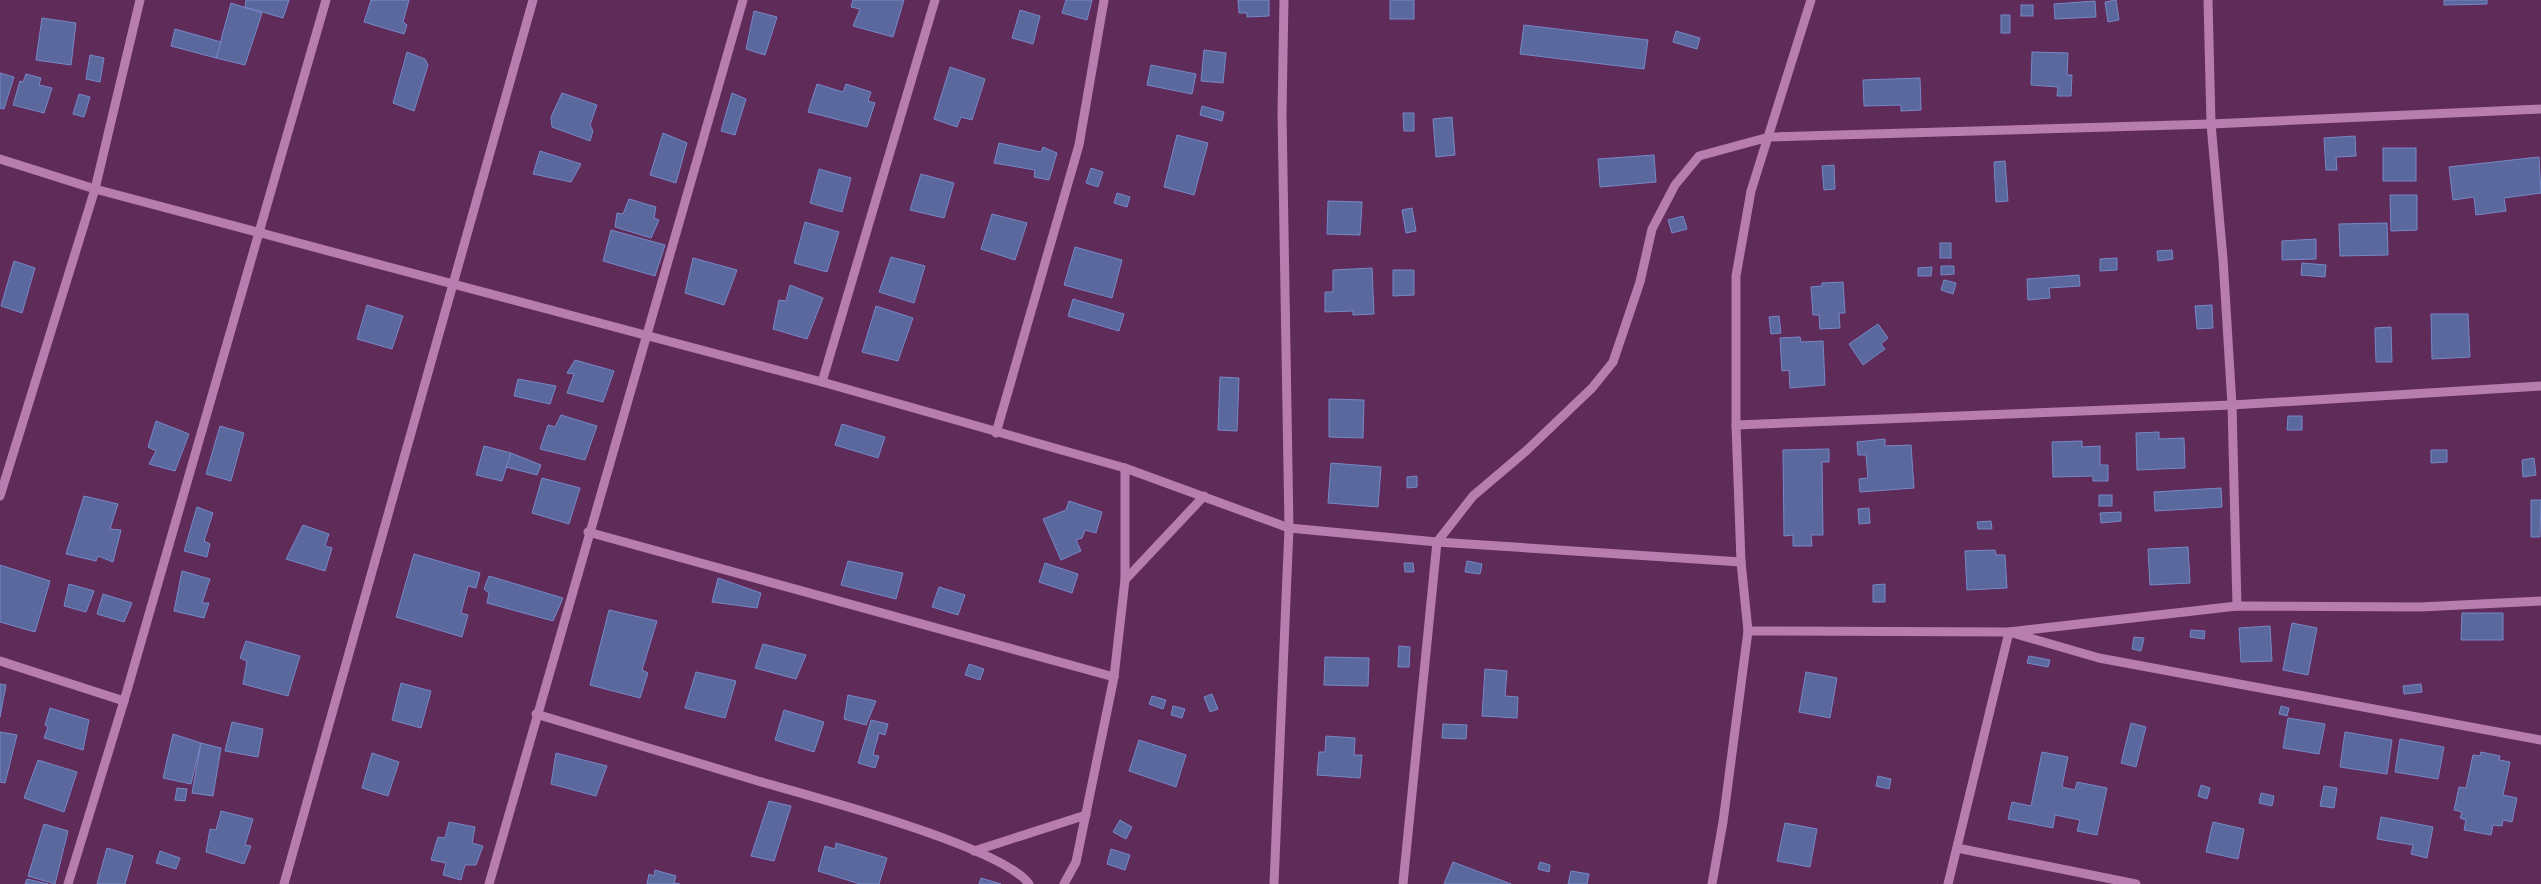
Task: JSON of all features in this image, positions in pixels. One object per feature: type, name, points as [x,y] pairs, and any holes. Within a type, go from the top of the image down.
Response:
[{"type":"street","points":[[0,496],[95,189],[140,0]]},
{"type":"street","points":[[68,884],[124,701],[326,0]]},
{"type":"street","points":[[284,884],[533,0]]},
{"type":"street","points":[[489,884],[588,532],[647,336],[743,0]]},
{"type":"street","points":[[822,382],[935,0]]},
{"type":"street","points":[[996,433],[1079,145],[1104,0]]},
{"type":"street","points":[[1274,884],[1289,528],[1282,113],[1284,0]]},
{"type":"street","points":[[1712,884],[1723,822],[1748,631],[1742,562],[1736,425],[1736,276],[1751,191],[1811,0]]},
{"type":"street","points":[[2208,0],[2211,124],[2232,405],[2237,606]]},
{"type":"street","points":[[1403,884],[1437,542],[1473,496],[1526,451],[1592,388],[1613,362],[1640,282],[1652,229],[1675,185],[1699,156],[1768,137],[2211,124],[2541,109]]},
{"type":"street","points":[[0,159],[95,189],[822,382],[996,433],[1126,468],[1289,528],[1437,542],[1742,562]]},
{"type":"street","points":[[1736,425],[2232,405],[2541,386]]},
{"type":"street","points":[[1064,884],[1076,862],[1114,677],[1125,580],[1126,468]]},
{"type":"street","points":[[1125,580],[1204,496]]},
{"type":"street","points":[[588,532],[1114,677]]},
{"type":"street","points":[[1748,631],[2009,632],[2237,606],[2420,607],[2541,601]]},
{"type":"street","points":[[2009,632],[2099,658],[2541,740]]},
{"type":"street","points":[[1948,884],[2009,632]]},
{"type":"street","points":[[0,661],[124,701]]},
{"type":"street","points":[[536,714],[870,814],[974,851],[1012,868],[1029,884]]},
{"type":"street","points":[[974,851],[1086,815]]},
{"type":"street","points":[[1956,848],[2136,884]]},
{"type":"building","points":[[246,0],[289,0],[283,18],[245,7]]},
{"type":"building","points":[[371,0],[409,0],[403,22],[407,25],[404,34],[364,22]]},
{"type":"building","points":[[853,0],[904,0],[893,37],[853,26],[860,9],[851,7]]},
{"type":"building","points":[[1066,0],[1092,0],[1087,20],[1062,13]]},
{"type":"building","points":[[1238,0],[1269,0],[1269,16],[1247,17],[1247,13],[1239,13]]},
{"type":"building","points":[[1390,0],[1414,0],[1414,19],[1390,19]]},
{"type":"building","points":[[2116,0],[2119,20],[2108,22],[2105,2]]},
{"type":"building","points":[[2444,0],[2487,0],[2487,4],[2444,5]]},
{"type":"building","points":[[2095,1],[2096,17],[2055,19],[2054,4]]},
{"type":"building","points":[[231,3],[262,13],[245,65],[216,58]]},
{"type":"building","points":[[2021,5],[2033,5],[2033,16],[2021,16]]},
{"type":"building","points":[[1020,10],[1040,16],[1033,44],[1012,38]]},
{"type":"building","points":[[754,11],[777,17],[765,55],[746,49]]},
{"type":"building","points":[[2001,15],[2010,15],[2010,33],[2001,33]]},
{"type":"building","points":[[42,18],[76,23],[71,65],[36,60]]},
{"type":"building","points":[[1524,25],[1648,40],[1644,69],[1520,54]]},
{"type":"building","points":[[175,29],[221,42],[216,58],[171,46]]},
{"type":"building","points":[[1676,31],[1700,38],[1697,49],[1673,42]]},
{"type":"building","points":[[1204,50],[1226,53],[1223,83],[1201,81]]},
{"type":"building","points":[[407,52],[425,59],[428,65],[414,111],[393,103]]},
{"type":"building","points":[[2032,52],[2068,53],[2067,75],[2072,75],[2071,96],[2057,96],[2058,87],[2031,85]]},
{"type":"building","points":[[90,55],[104,58],[100,82],[86,79]]},
{"type":"building","points":[[1151,65],[1196,74],[1192,94],[1147,85]]},
{"type":"building","points":[[950,67],[985,79],[972,120],[961,117],[957,127],[934,119]]},
{"type":"building","points":[[0,73],[14,77],[4,109],[0,108]]},
{"type":"building","points":[[26,74],[41,78],[39,85],[52,88],[44,113],[13,105],[20,81],[23,82]]},
{"type":"building","points":[[1920,78],[1921,110],[1901,111],[1901,105],[1864,106],[1863,80]]},
{"type":"building","points":[[817,84],[843,92],[846,84],[871,92],[868,101],[875,103],[867,127],[808,112]]},
{"type":"building","points":[[562,93],[597,105],[590,125],[593,131],[590,141],[552,127],[551,117]]},
{"type":"building","points":[[732,93],[746,99],[735,135],[721,131]]},
{"type":"building","points":[[79,94],[90,97],[84,117],[73,114]]},
{"type":"building","points":[[1202,106],[1224,112],[1222,121],[1200,115]]},
{"type":"building","points":[[1403,113],[1414,113],[1414,131],[1404,131]]},
{"type":"building","points":[[1452,117],[1455,155],[1436,157],[1433,119]]},
{"type":"building","points":[[663,133],[687,143],[676,183],[650,175]]},
{"type":"building","points":[[1177,135],[1208,143],[1194,195],[1164,187]]},
{"type":"building","points":[[2355,136],[2356,156],[2336,157],[2337,170],[2326,170],[2324,138]]},
{"type":"building","points":[[999,143],[1041,152],[1043,147],[1057,153],[1049,180],[1034,177],[1035,170],[994,163]]},
{"type":"building","points":[[2383,148],[2416,148],[2416,181],[2383,181]]},
{"type":"building","points":[[540,151],[581,164],[571,182],[533,174]]},
{"type":"building","points":[[1654,155],[1656,182],[1600,187],[1598,159]]},
{"type":"building","points":[[2539,157],[2541,193],[2504,198],[2506,211],[2476,215],[2474,197],[2453,200],[2449,167]]},
{"type":"building","points":[[2005,161],[2008,201],[1996,202],[1994,162]]},
{"type":"building","points":[[1834,165],[1835,189],[1824,190],[1822,166]]},
{"type":"building","points":[[1091,168],[1103,172],[1098,187],[1086,183]]},
{"type":"building","points":[[819,169],[851,178],[842,212],[810,203]]},
{"type":"building","points":[[921,174],[954,183],[944,218],[910,210]]},
{"type":"building","points":[[1117,193],[1130,197],[1127,207],[1114,203]]},
{"type":"building","points":[[2390,195],[2417,195],[2417,230],[2391,231]]},
{"type":"building","points":[[629,199],[656,207],[654,218],[659,220],[651,238],[615,227],[617,213],[623,214]]},
{"type":"building","points":[[1328,201],[1362,202],[1360,235],[1327,234]]},
{"type":"building","points":[[1412,208],[1416,231],[1406,233],[1402,210]]},
{"type":"building","points":[[992,214],[1027,223],[1015,260],[981,249]]},
{"type":"building","points":[[1683,216],[1687,229],[1672,233],[1668,220]]},
{"type":"building","points":[[805,222],[839,232],[827,272],[794,263]]},
{"type":"building","points":[[2387,223],[2388,255],[2340,256],[2339,224]]},
{"type":"building","points":[[611,230],[665,245],[655,276],[603,261]]},
{"type":"building","points":[[2316,239],[2316,259],[2282,260],[2282,241]]},
{"type":"building","points":[[1940,243],[1951,243],[1951,258],[1940,258]]},
{"type":"building","points":[[1075,247],[1122,260],[1112,298],[1064,285]]},
{"type":"building","points":[[2172,250],[2173,259],[2158,261],[2157,251]]},
{"type":"building","points":[[891,257],[925,266],[914,303],[879,292]]},
{"type":"building","points":[[693,258],[737,270],[724,305],[685,293]]},
{"type":"building","points":[[2117,258],[2117,270],[2100,271],[2100,259]]},
{"type":"building","points":[[14,261],[35,268],[22,313],[1,306]]},
{"type":"building","points":[[2302,263],[2326,265],[2325,277],[2301,275]]},
{"type":"building","points":[[1941,266],[1954,266],[1954,274],[1941,275]]},
{"type":"building","points":[[1932,267],[1931,276],[1918,276],[1918,268]]},
{"type":"building","points":[[1372,268],[1374,314],[1353,315],[1353,311],[1325,312],[1325,292],[1333,292],[1333,270]]},
{"type":"building","points":[[1393,270],[1414,270],[1414,295],[1393,296]]},
{"type":"building","points":[[2079,275],[2080,286],[2049,288],[2050,298],[2028,300],[2027,279]]},
{"type":"building","points":[[1944,280],[1956,283],[1953,294],[1941,290]]},
{"type":"building","points":[[1843,282],[1845,313],[1839,313],[1840,328],[1820,329],[1819,315],[1813,315],[1811,287],[1822,286],[1822,283]]},
{"type":"building","points":[[790,285],[823,298],[807,339],[773,329],[779,300],[786,301]]},
{"type":"building","points":[[1073,299],[1124,314],[1119,331],[1068,316]]},
{"type":"building","points":[[367,305],[403,316],[392,349],[357,339]]},
{"type":"building","points":[[2212,305],[2213,328],[2197,329],[2195,306]]},
{"type":"building","points":[[876,306],[913,318],[898,361],[862,352]]},
{"type":"building","points":[[2431,314],[2468,314],[2470,357],[2432,359]]},
{"type":"building","points":[[1779,316],[1781,333],[1771,334],[1769,317]]},
{"type":"building","points":[[1878,324],[1888,338],[1881,344],[1885,349],[1863,365],[1849,344]]},
{"type":"building","points":[[2391,327],[2392,362],[2376,362],[2375,328]]},
{"type":"building","points":[[1800,337],[1801,342],[1823,341],[1825,385],[1790,388],[1789,370],[1782,371],[1780,338]]},
{"type":"building","points":[[575,360],[614,371],[603,402],[567,393],[574,374],[567,373]]},
{"type":"building","points":[[1220,377],[1239,378],[1237,431],[1218,430]]},
{"type":"building","points":[[518,379],[556,386],[550,404],[514,396]]},
{"type":"building","points":[[1329,399],[1364,400],[1363,438],[1329,437]]},
{"type":"building","points":[[561,415],[597,426],[585,460],[540,449],[548,425],[555,427]]},
{"type":"building","points":[[2288,416],[2302,416],[2302,430],[2287,430]]},
{"type":"building","points":[[156,421],[189,434],[175,471],[149,464],[156,451],[148,447]]},
{"type":"building","points":[[842,424],[885,437],[878,458],[835,445]]},
{"type":"building","points":[[220,426],[244,433],[231,481],[206,474]]},
{"type":"building","points":[[2159,432],[2159,439],[2184,438],[2185,468],[2137,470],[2136,433]]},
{"type":"building","points":[[1885,439],[1885,446],[1911,445],[1914,488],[1860,492],[1859,479],[1868,478],[1866,455],[1858,455],[1857,442]]},
{"type":"building","points":[[2082,441],[2082,447],[2100,446],[2100,465],[2108,465],[2108,481],[2093,481],[2093,476],[2053,477],[2052,442]]},
{"type":"building","points":[[484,446],[511,453],[502,481],[476,475]]},
{"type":"building","points":[[1829,449],[1829,462],[1822,462],[1823,535],[1811,535],[1812,546],[1793,546],[1793,535],[1784,536],[1783,450]]},
{"type":"building","points":[[2431,450],[2447,450],[2447,462],[2431,463]]},
{"type":"building","points":[[511,453],[541,465],[537,475],[506,467]]},
{"type":"building","points":[[2534,458],[2536,475],[2523,477],[2522,460]]},
{"type":"building","points":[[1331,463],[1381,467],[1378,507],[1328,503]]},
{"type":"building","points":[[1417,476],[1417,487],[1407,488],[1407,477]]},
{"type":"building","points":[[542,478],[580,488],[569,524],[532,513]]},
{"type":"building","points":[[2221,488],[2222,507],[2155,511],[2154,492]]},
{"type":"building","points":[[2099,495],[2112,495],[2112,506],[2099,506]]},
{"type":"building","points":[[84,496],[118,504],[110,529],[121,530],[113,562],[98,556],[96,561],[66,554]]},
{"type":"building","points":[[2531,500],[2541,500],[2540,537],[2531,537]]},
{"type":"building","points":[[1069,501],[1102,512],[1096,533],[1085,530],[1082,538],[1076,540],[1081,551],[1061,560],[1043,519],[1066,510]]},
{"type":"building","points":[[197,507],[213,513],[204,541],[210,544],[207,557],[184,551]]},
{"type":"building","points":[[1869,508],[1870,523],[1859,524],[1858,509]]},
{"type":"building","points":[[2121,512],[2121,521],[2101,523],[2100,513]]},
{"type":"building","points":[[1991,521],[1992,529],[1978,529],[1977,522]]},
{"type":"building","points":[[303,525],[329,534],[325,546],[332,548],[325,571],[286,559]]},
{"type":"building","points":[[2188,547],[2190,583],[2150,585],[2148,549]]},
{"type":"building","points":[[1995,550],[1996,555],[2005,555],[2007,588],[1967,590],[1965,551]]},
{"type":"building","points":[[414,554],[480,573],[476,588],[468,586],[461,613],[468,615],[462,637],[396,617]]},
{"type":"building","points":[[848,561],[903,573],[896,599],[841,585]]},
{"type":"building","points":[[1467,561],[1482,564],[1480,574],[1465,572]]},
{"type":"building","points":[[1045,563],[1078,574],[1072,593],[1039,582]]},
{"type":"building","points":[[1404,563],[1413,563],[1414,572],[1405,572]]},
{"type":"building","points":[[0,565],[50,581],[35,632],[0,622]]},
{"type":"building","points":[[182,571],[210,579],[202,603],[209,603],[204,618],[174,611]]},
{"type":"building","points":[[489,576],[563,598],[553,621],[487,603],[489,593],[484,589]]},
{"type":"building","points":[[718,578],[761,593],[757,608],[712,602]]},
{"type":"building","points":[[69,584],[94,591],[86,612],[64,606]]},
{"type":"building","points":[[1885,584],[1885,602],[1873,602],[1873,585]]},
{"type":"building","points":[[939,587],[965,595],[958,615],[932,607]]},
{"type":"building","points":[[103,594],[132,603],[124,622],[97,614]]},
{"type":"building","points":[[609,610],[657,621],[642,670],[648,673],[640,698],[590,685]]},
{"type":"building","points":[[2462,613],[2503,613],[2503,640],[2461,640]]},
{"type":"building","points":[[2292,623],[2317,628],[2308,675],[2283,670]]},
{"type":"building","points":[[2270,626],[2272,661],[2241,662],[2239,628]]},
{"type":"building","points":[[2191,630],[2205,631],[2204,639],[2190,637]]},
{"type":"building","points":[[2134,637],[2144,638],[2141,651],[2132,649]]},
{"type":"building","points":[[246,641],[300,656],[288,696],[243,684],[247,661],[240,658]]},
{"type":"building","points":[[763,644],[806,655],[796,679],[755,668]]},
{"type":"building","points":[[1399,646],[1410,647],[1409,667],[1398,667]]},
{"type":"building","points":[[2029,656],[2050,660],[2048,667],[2027,663]]},
{"type":"building","points":[[1325,657],[1369,658],[1368,686],[1324,685]]},
{"type":"building","points":[[969,664],[984,669],[980,680],[965,675]]},
{"type":"building","points":[[1485,669],[1507,671],[1505,696],[1518,697],[1517,718],[1482,716]]},
{"type":"building","points":[[696,672],[736,681],[725,718],[685,708]]},
{"type":"building","points":[[1806,672],[1837,678],[1830,718],[1799,712]]},
{"type":"building","points":[[401,683],[431,691],[421,728],[392,720]]},
{"type":"building","points":[[0,684],[6,685],[0,717]]},
{"type":"building","points":[[2421,684],[2422,692],[2404,694],[2403,686]]},
{"type":"building","points":[[1212,694],[1218,709],[1210,712],[1204,697]]},
{"type":"building","points":[[848,695],[876,701],[866,725],[844,719]]},
{"type":"building","points":[[1152,696],[1166,700],[1163,709],[1149,704]]},
{"type":"building","points":[[1173,706],[1185,709],[1182,718],[1171,715]]},
{"type":"building","points":[[2281,706],[2289,708],[2287,716],[2279,714]]},
{"type":"building","points":[[50,708],[89,720],[83,750],[44,738],[48,727],[45,725]]},
{"type":"building","points":[[784,710],[824,722],[814,752],[775,740]]},
{"type":"building","points":[[2288,718],[2325,724],[2319,754],[2283,748]]},
{"type":"building","points":[[871,720],[888,724],[885,735],[879,733],[873,755],[879,756],[875,768],[858,763]]},
{"type":"building","points":[[232,722],[263,729],[258,757],[225,751]]},
{"type":"building","points":[[2131,723],[2146,727],[2136,767],[2121,763]]},
{"type":"building","points":[[1443,724],[1467,725],[1466,739],[1442,738]]},
{"type":"building","points":[[0,732],[17,735],[5,783],[0,782]]},
{"type":"building","points":[[2345,732],[2392,740],[2387,774],[2340,767]]},
{"type":"building","points":[[173,734],[201,743],[191,784],[163,778]]},
{"type":"building","points":[[1326,736],[1355,738],[1354,755],[1362,755],[1360,778],[1317,775],[1319,752],[1325,752]]},
{"type":"building","points":[[2400,739],[2444,747],[2438,779],[2395,772]]},
{"type":"building","points":[[1139,740],[1186,755],[1176,787],[1129,771]]},
{"type":"building","points":[[201,743],[221,748],[213,796],[192,793]]},
{"type":"building","points":[[2042,752],[2068,757],[2062,787],[2075,790],[2077,782],[2107,788],[2097,835],[2077,831],[2080,820],[2055,815],[2053,828],[2008,819],[2012,802],[2031,806]]},
{"type":"building","points":[[2481,752],[2500,756],[2499,760],[2510,762],[2503,795],[2517,798],[2512,822],[2503,820],[2502,826],[2493,825],[2491,835],[2464,830],[2466,820],[2460,818],[2462,812],[2454,810],[2459,787],[2466,788],[2473,755],[2480,756]]},
{"type":"building","points":[[372,753],[399,762],[388,796],[362,788]]},
{"type":"building","points":[[556,753],[607,766],[596,796],[551,784]]},
{"type":"building","points":[[38,760],[77,772],[64,812],[24,798]]},
{"type":"building","points":[[1878,776],[1891,779],[1889,789],[1876,786]]},
{"type":"building","points":[[2201,785],[2210,788],[2207,799],[2198,796]]},
{"type":"building","points":[[2324,786],[2337,788],[2334,808],[2320,806]]},
{"type":"building","points":[[177,788],[187,789],[185,801],[175,800]]},
{"type":"building","points":[[2261,793],[2274,796],[2272,806],[2259,803]]},
{"type":"building","points":[[769,801],[791,806],[774,861],[751,856]]},
{"type":"building","points":[[221,811],[253,819],[245,845],[251,846],[244,864],[206,852],[210,829],[216,830]]},
{"type":"building","points":[[2381,817],[2433,827],[2427,858],[2411,854],[2413,845],[2377,839]]},
{"type":"building","points":[[1120,820],[1132,827],[1126,839],[1113,832]]},
{"type":"building","points":[[449,822],[475,827],[472,843],[483,846],[476,865],[465,865],[461,880],[443,875],[446,863],[431,860],[438,837],[445,838]]},
{"type":"building","points":[[2213,822],[2244,829],[2238,859],[2206,852]]},
{"type":"building","points":[[1785,823],[1817,829],[1810,867],[1777,861]]},
{"type":"building","points":[[44,824],[68,831],[55,884],[28,876]]},
{"type":"building","points":[[836,843],[887,858],[879,884],[860,884],[818,871],[825,846],[835,849]]},
{"type":"building","points":[[107,848],[133,856],[125,884],[97,884]]},
{"type":"building","points":[[1111,849],[1130,855],[1125,870],[1107,864]]},
{"type":"building","points":[[160,851],[180,858],[176,869],[156,863]]},
{"type":"building","points":[[1453,862],[1511,884],[1444,884]]},
{"type":"building","points":[[1540,862],[1550,865],[1549,872],[1538,869]]},
{"type":"building","points":[[655,870],[676,876],[674,883],[680,884],[647,884],[649,874],[654,876]]},
{"type":"building","points":[[1571,871],[1589,874],[1587,884],[1568,884]]},
{"type":"building","points":[[981,878],[1001,884],[979,884]]},
{"type":"building","points":[[27,879],[48,884],[25,884]]}]
